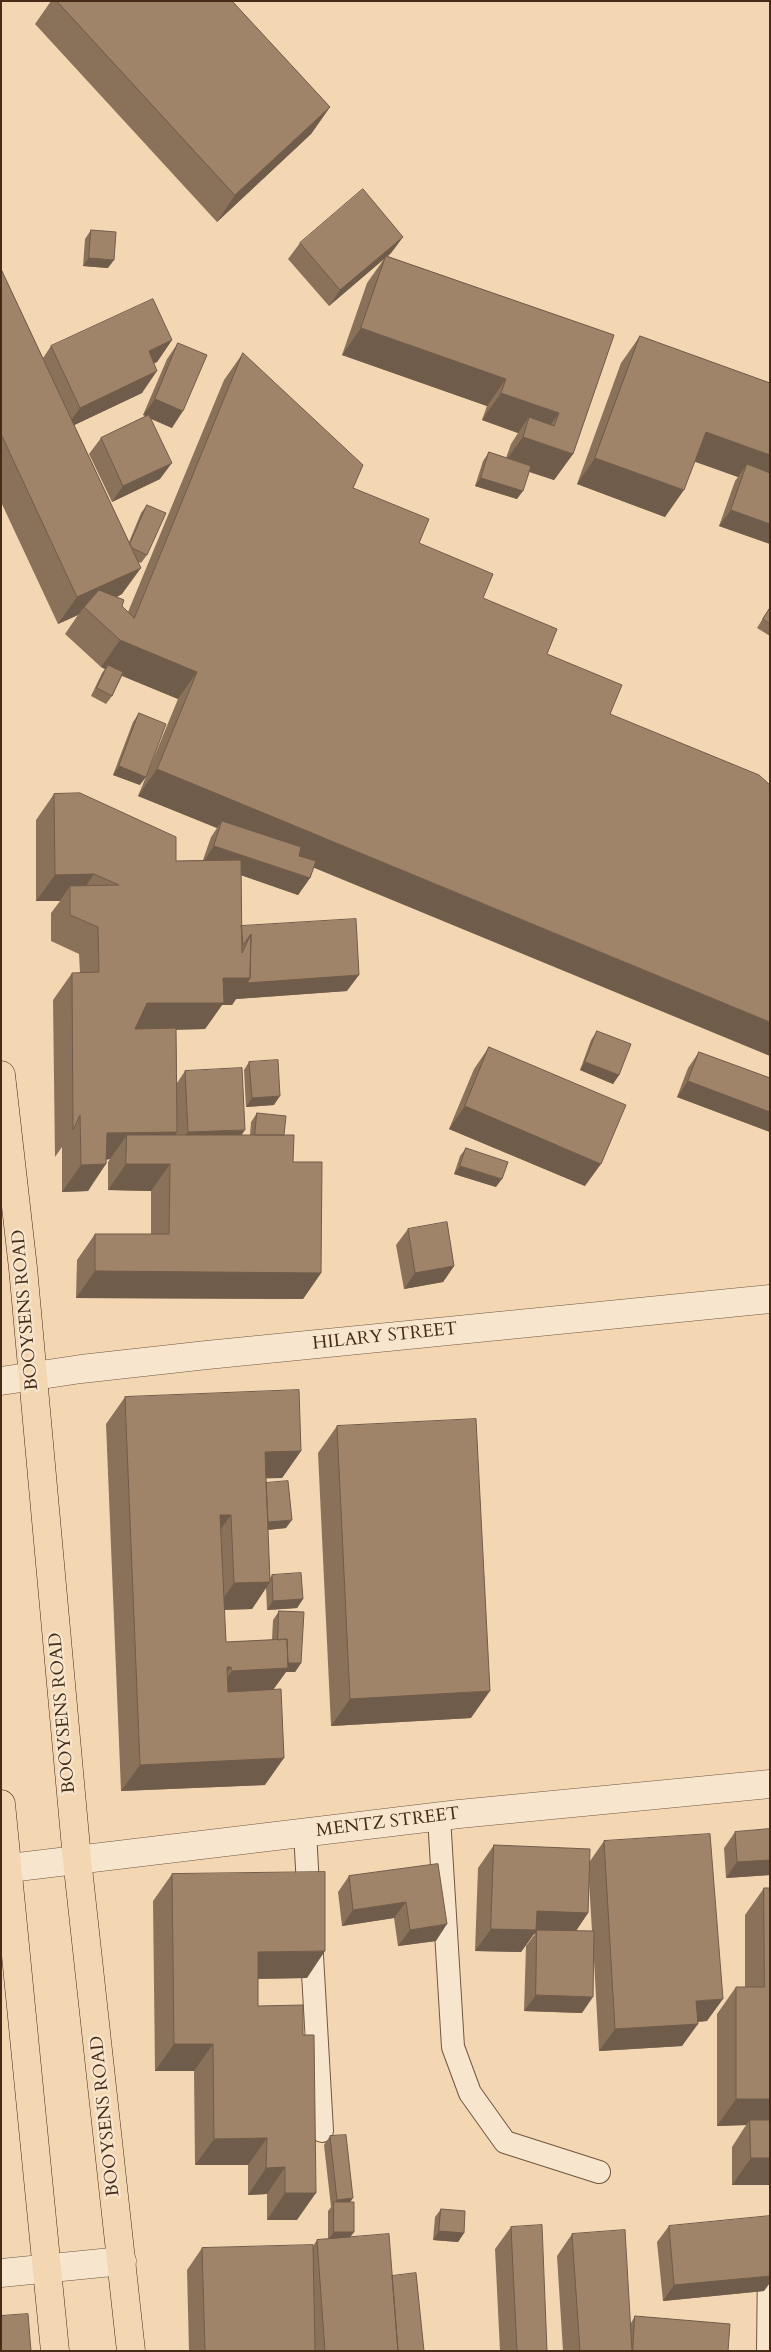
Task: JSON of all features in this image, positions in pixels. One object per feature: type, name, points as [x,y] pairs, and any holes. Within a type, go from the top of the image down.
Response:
[{"type":"main road","name":"BOOYSENS ROAD","points":[[1,1075],[23,1268],[77,1859],[132,2351]]},
{"type":"main road","points":[[1,1804],[4,1869],[55,2351]]},
{"type":"street","name":"HILARY STREET","points":[[1,1381],[81,1369],[188,1357],[770,1299]]},
{"type":"street","name":"MENTZ STREET","points":[[4,1869],[439,1817],[770,1784]]},
{"type":"street","points":[[1,2273],[122,2260]]},
{"type":"lane","points":[[439,1817],[453,2047],[470,2093],[505,2142],[599,2172]]},
{"type":"lane","points":[[305,1832],[322,2130]]},
{"type":"lane","points":[[768,2351],[769,2264]]},
{"type":"building","points":[[57,1],[232,1],[330,107],[235,195]]},
{"type":"building","points":[[363,189],[403,237],[340,290],[300,243]]},
{"type":"building","points":[[91,230],[116,232],[114,260],[89,258]]},
{"type":"building","points":[[386,256],[614,335],[573,454],[523,437],[529,417],[554,426],[559,413],[501,393],[506,379],[361,328]]},
{"type":"building","points":[[1,269],[141,568],[77,597],[1,434]]},
{"type":"building","points":[[153,299],[172,340],[149,351],[157,371],[80,408],[51,346]]},
{"type":"building","points":[[640,336],[770,383],[770,455],[706,432],[684,490],[595,458]]},
{"type":"building","points":[[178,343],[207,355],[183,411],[155,399]]},
{"type":"building","points":[[243,353],[363,465],[353,488],[429,519],[419,543],[493,574],[483,598],[557,629],[547,654],[622,685],[610,714],[759,775],[770,785],[770,1022],[157,769],[197,672],[120,640],[84,607],[99,590],[124,600],[122,606],[134,618]]},
{"type":"building","points":[[149,415],[172,463],[123,486],[101,438]]},
{"type":"building","points":[[489,452],[531,466],[523,491],[481,478]]},
{"type":"building","points":[[747,464],[770,473],[770,524],[731,510]]},
{"type":"building","points":[[147,505],[166,513],[147,555],[132,548],[130,544]]},
{"type":"building","points":[[770,608],[770,624],[763,619]]},
{"type":"building","points":[[108,665],[123,672],[112,696],[97,688]]},
{"type":"building","points":[[139,713],[166,724],[146,777],[119,766]]},
{"type":"building","points":[[80,793],[176,837],[176,861],[241,860],[242,953],[251,934],[250,978],[223,978],[224,1003],[147,1003],[135,1029],[176,1028],[177,1132],[107,1133],[106,1164],[81,1165],[80,1115],[73,1130],[72,973],[99,972],[98,927],[70,915],[70,886],[119,885],[94,874],[55,875],[54,794]]},
{"type":"building","points":[[222,821],[301,847],[299,856],[316,861],[310,878],[214,846]]},
{"type":"building","points":[[356,919],[359,975],[247,983],[250,978],[251,934],[243,945],[241,926]]},
{"type":"building","points":[[597,1031],[631,1044],[619,1075],[585,1062]]},
{"type":"building","points":[[489,1047],[626,1105],[601,1164],[465,1106]]},
{"type":"building","points":[[699,1052],[770,1078],[770,1112],[688,1081]]},
{"type":"building","points":[[278,1060],[280,1096],[252,1098],[249,1062]]},
{"type":"building","points":[[242,1068],[245,1130],[188,1132],[185,1071]]},
{"type":"building","points":[[257,1113],[286,1116],[284,1135],[255,1135]]},
{"type":"building","points":[[127,1135],[294,1135],[293,1162],[322,1162],[321,1273],[95,1271],[95,1234],[169,1234],[170,1164],[126,1164]]},
{"type":"building","points":[[466,1148],[508,1162],[502,1179],[460,1166]]},
{"type":"building","points":[[447,1222],[454,1266],[415,1273],[408,1229]]},
{"type":"building","points":[[299,1390],[301,1451],[265,1452],[270,1582],[234,1583],[231,1515],[220,1515],[226,1642],[287,1639],[288,1668],[232,1671],[231,1667],[227,1667],[228,1692],[281,1689],[284,1758],[140,1765],[125,1397]]},
{"type":"building","points":[[476,1419],[490,1691],[350,1699],[337,1426]]},
{"type":"building","points":[[288,1481],[292,1520],[268,1522],[266,1483]]},
{"type":"building","points":[[301,1573],[303,1599],[273,1601],[272,1575]]},
{"type":"building","points":[[279,1611],[304,1612],[301,1663],[288,1663],[287,1639],[278,1640]]},
{"type":"building","points":[[770,1829],[770,1860],[737,1862],[735,1832]]},
{"type":"building","points":[[710,1834],[723,1999],[696,2001],[698,2024],[615,2029],[604,1841]]},
{"type":"building","points":[[494,1845],[590,1849],[588,1913],[537,1911],[536,1930],[491,1929]]},
{"type":"building","points":[[438,1864],[447,1924],[410,1930],[406,1902],[353,1910],[349,1876]]},
{"type":"building","points":[[325,1872],[325,1951],[258,1952],[258,2006],[303,2005],[303,2035],[314,2035],[316,2193],[285,2193],[285,2167],[266,2168],[267,2138],[214,2139],[213,2044],[174,2044],[172,1874]]},
{"type":"building","points":[[764,1888],[770,1888],[770,2099],[736,2099],[736,1987],[764,1987]]},
{"type":"building","points":[[537,1930],[594,1931],[593,1997],[536,1995]]},
{"type":"building","points":[[750,2120],[770,2120],[770,2158],[751,2158]]},
{"type":"building","points":[[346,2135],[353,2198],[337,2200],[330,2136]]},
{"type":"building","points":[[334,2202],[354,2202],[354,2232],[334,2232]]},
{"type":"building","points":[[441,2209],[465,2211],[464,2233],[439,2231]]},
{"type":"building","points":[[770,2216],[770,2276],[674,2285],[669,2226]]},
{"type":"building","points":[[542,2225],[547,2351],[517,2351],[511,2227]]},
{"type":"building","points":[[625,2230],[632,2351],[580,2351],[572,2234]]},
{"type":"building","points":[[389,2234],[398,2351],[325,2351],[317,2240]]},
{"type":"building","points":[[313,2245],[315,2351],[205,2351],[202,2248]]},
{"type":"building","points":[[416,2273],[424,2351],[398,2351],[392,2276]]},
{"type":"building","points":[[28,2314],[31,2351],[1,2351],[1,2316]]},
{"type":"building","points":[[635,2316],[730,2324],[728,2351],[633,2351]]}]
